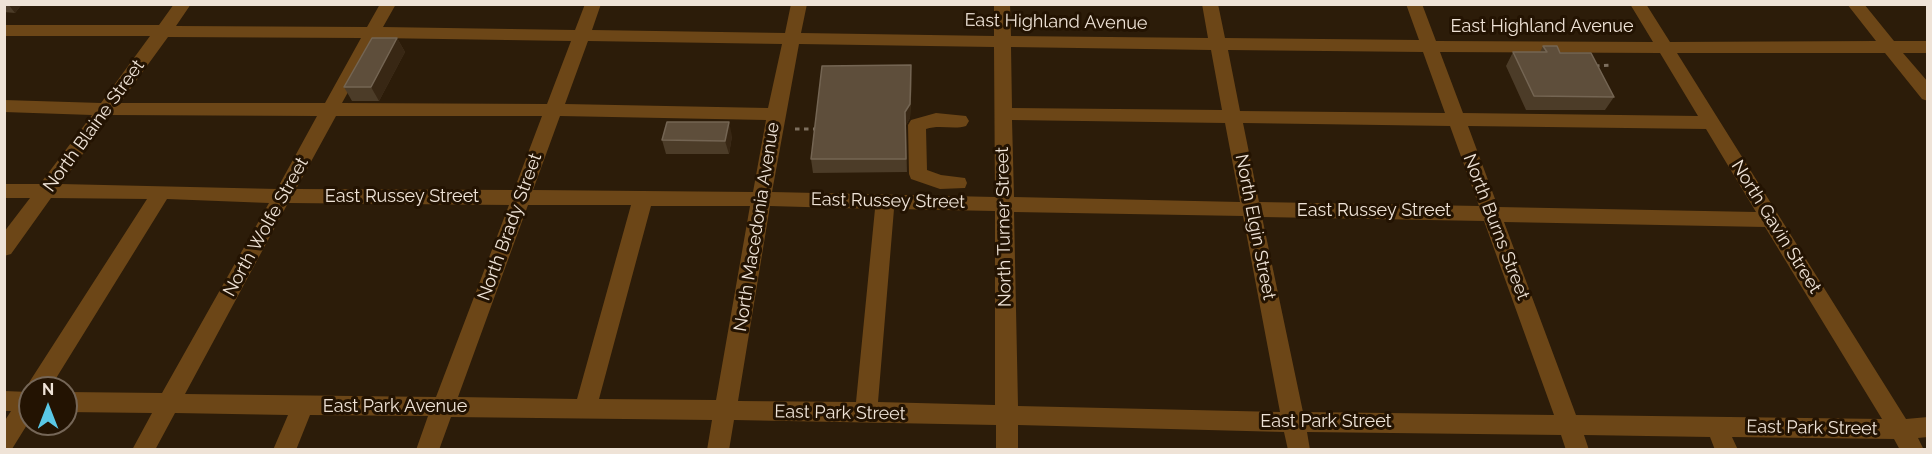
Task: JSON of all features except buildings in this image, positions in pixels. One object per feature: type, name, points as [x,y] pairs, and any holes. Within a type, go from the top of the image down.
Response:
[{"type":"street","name":"North Blaine Street","points":[[4,248],[183,4]]},
{"type":"street","name":"North Wolfe Street","points":[[143,450],[388,4]]},
{"type":"street","name":"North Brady Street","points":[[427,450],[593,4]]},
{"type":"street","name":"North Macedonia Avenue","points":[[718,450],[732,380],[776,114],[799,4]]},
{"type":"street","name":"North Turner Street","points":[[1002,4],[1007,450]]},
{"type":"street","name":"North Elgin Street","points":[[1210,4],[1299,450]]},
{"type":"street","name":"North Burns Street","points":[[1414,4],[1578,450]]},
{"type":"street","name":"North Gavin Street","points":[[1638,4],[1913,450]]},
{"type":"street","points":[[1855,4],[1928,95]]},
{"type":"street","name":"East Highland Avenue","points":[[4,30],[1429,46],[1928,47]]},
{"type":"street","points":[[4,106],[106,109],[553,110],[776,114]]},
{"type":"street","points":[[1003,114],[1711,123]]},
{"type":"street","points":[[958,183],[940,182],[918,174],[916,136],[917,125],[936,119],[960,121]]},
{"type":"street","name":"East Russey Street","points":[[4,191],[162,192],[284,196],[761,199],[1491,212],[1772,220]]},
{"type":"street","points":[[46,376],[162,192]]},
{"type":"street","points":[[585,409],[643,198]]},
{"type":"street","points":[[866,412],[885,202]]},
{"type":"street","name":"East Park Avenue","points":[[78,402],[724,412]]},
{"type":"street","points":[[284,450],[302,406]]},
{"type":"street","name":"East Park Street","points":[[724,412],[866,412],[1294,422],[1900,429],[1928,427]]},
{"type":"street","points":[[4,442],[18,420]]},
{"type":"street","points":[[1716,426],[1727,450]]},
{"type":"path","points":[[1591,58],[1595,66],[1612,65]]},
{"type":"path","points":[[795,129],[818,129]]}]
